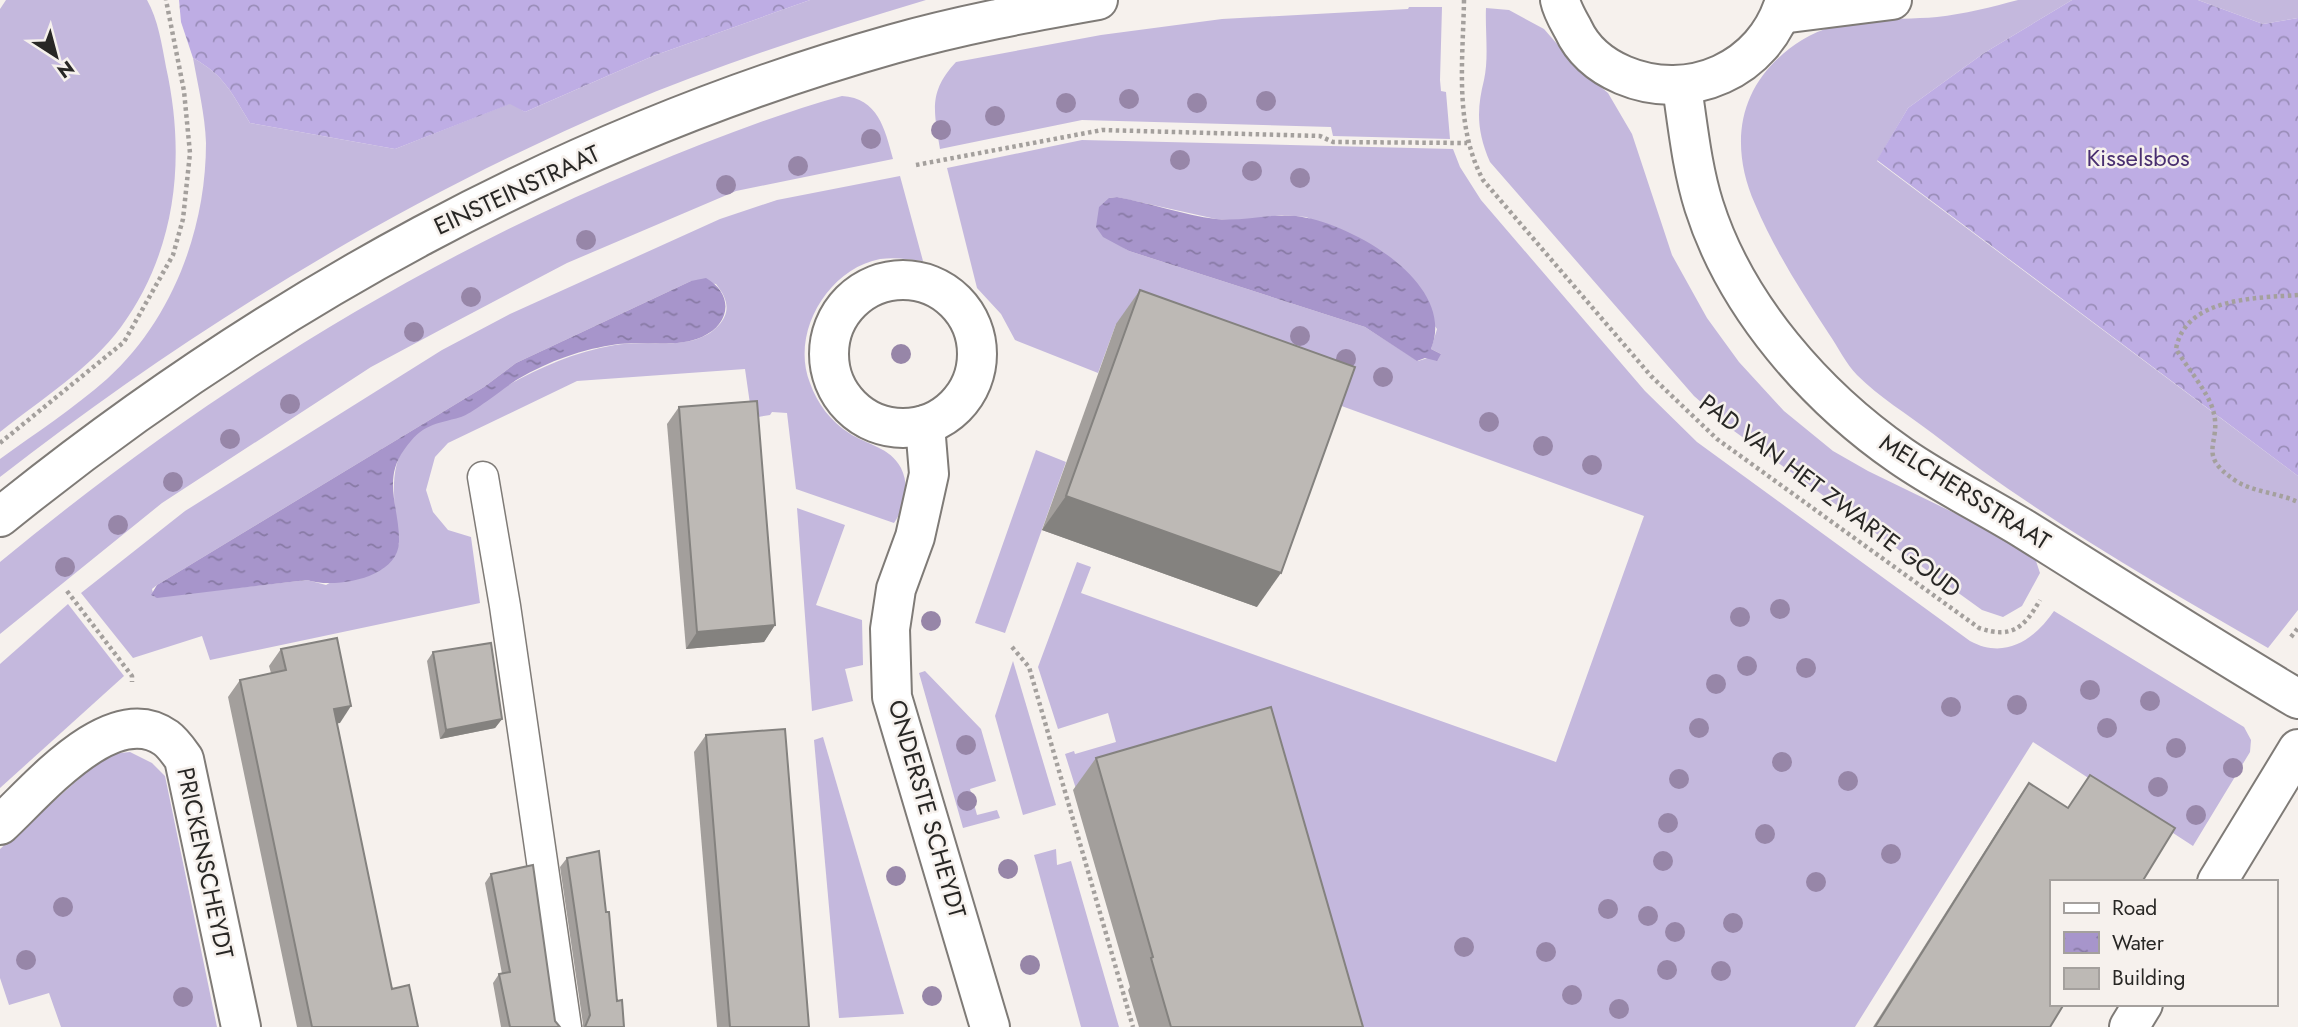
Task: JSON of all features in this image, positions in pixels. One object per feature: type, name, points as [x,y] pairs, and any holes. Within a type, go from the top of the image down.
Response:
[{"type":"street","name":"EINSTEINSTRAAT","points":[[0,517],[65,464],[268,325],[396,247],[568,164],[698,109],[892,44],[1098,0]]},
{"type":"street","points":[[1560,0],[1578,40],[1609,69],[1643,83],[1682,87],[1717,78],[1744,62],[1769,37],[1783,7],[1892,0]]},
{"type":"street","name":"MELCHERSSTRAAT","points":[[1682,87],[1696,171],[1705,207],[1718,238],[1741,286],[1781,344],[1813,380],[1857,422],[1901,456],[1987,506],[2298,699]]},
{"type":"street","name":"ONDERSTE SCHEYDT","points":[[925,425],[929,474],[915,537],[896,589],[890,629],[892,697],[990,1027]]},
{"type":"street","points":[[0,825],[89,744],[112,733],[136,728]]},
{"type":"street","name":"PRICKENSCHEYDT","points":[[136,728],[166,737],[184,759],[241,1027]]},
{"type":"street","points":[[2218,880],[2298,749]]},
{"type":"street","points":[[2130,1027],[2142,1006]]},
{"type":"lane","points":[[483,477],[505,606],[566,1027]]},
{"type":"path","points":[[0,443],[31,415],[124,342],[173,255],[183,219],[190,153],[184,91],[166,0]]},
{"type":"path","name":"PAD VAN HET ZWARTE GOUD","points":[[1464,0],[1463,80],[1467,143],[1483,180],[1499,202],[1651,376],[1717,439],[1979,628],[1995,633],[2018,628],[2030,617],[2042,596]]},
{"type":"path","points":[[916,165],[1102,130],[1320,136],[1333,142],[1467,143]]},
{"type":"path","points":[[2298,295],[2217,305],[2194,320],[2178,338],[2176,349],[2213,410],[2212,456],[2216,465],[2239,483],[2298,502]]},
{"type":"path","points":[[68,591],[132,676],[136,728]]},
{"type":"path","points":[[1012,647],[1029,667],[1133,1027]]},
{"type":"shaded area","points":[[6,0],[147,0],[159,32],[172,101],[175,169],[165,235],[140,297],[121,327],[95,357],[0,432],[0,9]]},
{"type":"shaded area","points":[[810,0],[926,0],[696,76],[538,143],[457,184],[377,226],[222,319],[72,422],[0,477],[0,459],[81,400],[107,379],[130,355],[150,329],[181,272],[200,208],[206,143],[193,58],[220,78],[250,123],[395,149],[511,103],[525,112],[653,56]]},
{"type":"shaded area","points":[[2018,0],[2072,0],[1984,53],[1908,108],[1877,161],[2298,476],[2298,610],[2268,648],[2138,572],[2012,492],[1866,383],[1849,366],[1799,286],[1755,204],[1746,180],[1741,134],[1753,92],[1765,73],[1781,56],[1802,40],[1834,26],[1947,16]]},
{"type":"shaded area","points":[[2198,0],[2298,0],[2298,18],[2263,24]]},
{"type":"shaded area","points":[[1442,7],[1440,80],[1441,91],[1446,92],[1450,139],[1333,136],[1331,127],[1082,120],[940,149],[935,103],[941,83],[956,62],[1101,35],[1222,19]]},
{"type":"shaded area","points":[[1486,8],[1509,10],[1544,29],[1579,69],[1608,93],[1632,134],[1672,255],[1707,318],[1739,362],[1784,411],[1833,451],[1977,524],[2036,561],[2040,573],[2022,606],[2003,617],[1982,610],[1734,431],[1694,396],[1490,162],[1482,140],[1479,119],[1486,63]]},
{"type":"shaded area","points":[[842,96],[864,102],[872,109],[883,126],[893,159],[736,191],[567,263],[455,322],[371,367],[162,503],[0,634],[0,562],[150,446],[227,392],[388,293],[556,206],[717,138]]},
{"type":"shaded area","points":[[1082,140],[1453,149],[1460,167],[1481,200],[1645,391],[1697,442],[1970,641],[1983,646],[2007,648],[2037,631],[2054,611],[2244,727],[2251,740],[2250,752],[2193,846],[2033,742],[1855,1027],[1332,1027],[1076,789],[1065,754],[1074,751],[1075,754],[1116,742],[1108,713],[1058,729],[1038,667],[1077,562],[1091,567],[1081,593],[1556,762],[1644,516],[1116,324],[1098,373],[1015,340],[1001,314],[977,288],[947,168]],"holes":[[[1117,197],[1216,219],[1242,221],[1282,215],[1306,217],[1367,243],[1381,253],[1437,329],[1431,349],[1441,354],[1418,361],[1365,327],[1129,251],[1113,241],[1109,198]]]},
{"type":"shaded area","points":[[900,176],[923,261],[880,259],[861,265],[844,276],[818,306],[805,344],[805,364],[810,383],[825,411],[849,433],[891,455],[901,468],[905,496],[894,523],[796,489],[787,413],[772,412],[770,415],[752,418],[745,369],[577,381],[448,443],[435,457],[426,490],[433,512],[448,530],[471,537],[480,603],[210,660],[202,636],[133,658],[81,593],[185,511],[442,350],[510,314],[720,219],[777,200]],"holes":[[[691,281],[716,284],[725,299],[726,310],[718,326],[708,334],[683,342],[615,345],[571,356],[531,373],[455,416],[431,424],[414,435],[403,449],[394,483],[399,544],[326,585],[307,580],[154,597],[152,589],[157,585],[484,387],[516,363]]]},
{"type":"shaded area","points":[[1036,450],[1066,462],[1005,633],[975,623]]},
{"type":"shaded area","points":[[797,508],[845,525],[816,605],[862,620],[863,665],[845,669],[853,701],[812,711]]},
{"type":"shaded area","points":[[68,604],[124,676],[0,788],[0,664]]},
{"type":"shaded area","points":[[1013,661],[1056,805],[1023,815],[995,716]]},
{"type":"shaded area","points":[[925,671],[981,729],[996,781],[970,789],[977,815],[997,810],[1000,818],[963,828],[919,673]]},
{"type":"shaded area","points":[[823,737],[904,1014],[839,1018],[814,740]]},
{"type":"shaded area","points":[[130,752],[152,763],[165,776],[217,1027],[61,1027],[49,993],[9,1005],[0,978],[0,849],[99,761],[110,754]]},
{"type":"shaded area","points":[[1056,849],[1057,865],[1071,861],[1119,1027],[1081,1027],[1034,855]]},
{"type":"green space","points":[[179,0],[810,0],[653,56],[525,112],[510,104],[395,149],[250,123],[220,78],[193,58],[181,22]]},
{"type":"green space","name":"Kisselsbos","points":[[2072,0],[2198,0],[2263,24],[2298,18],[2298,476],[1877,160],[1908,108],[1984,53]]},
{"type":"water","points":[[1117,197],[1216,219],[1296,216],[1344,230],[1370,243],[1414,279],[1429,301],[1435,325],[1431,349],[1441,354],[1437,361],[1425,358],[1417,361],[1365,327],[1129,251],[1103,237],[1096,227],[1099,207],[1109,198]]},
{"type":"water","points":[[706,278],[721,292],[725,309],[719,325],[702,337],[672,343],[618,344],[566,357],[518,379],[466,415],[430,426],[417,435],[404,450],[394,473],[399,530],[396,555],[376,573],[347,582],[307,580],[157,598],[151,595],[157,585],[484,387],[516,363],[691,281]]},
{"type":"building","points":[[1140,290],[1355,367],[1281,573],[1066,496]]},
{"type":"building","points":[[757,401],[775,625],[697,632],[679,407]]},
{"type":"building","points":[[337,638],[351,706],[334,709],[392,989],[409,985],[418,1027],[312,1027],[240,680],[286,670],[281,649]]},
{"type":"building","points":[[491,643],[502,719],[446,730],[433,652]]},
{"type":"building","points":[[1271,707],[1363,1027],[1171,1027],[1096,758]]},
{"type":"building","points":[[785,729],[809,1027],[730,1027],[706,735]]},
{"type":"building","points":[[2090,775],[2175,828],[2143,880],[2050,880],[2050,1006],[2063,1006],[2050,1027],[1875,1027],[2029,783],[2068,808]]},
{"type":"building","points":[[599,851],[606,912],[609,912],[617,1001],[622,1000],[624,1027],[585,1027],[590,1015],[567,858]]},
{"type":"building","points":[[533,865],[555,1021],[560,1027],[510,1027],[499,974],[510,972],[491,874]]}]
